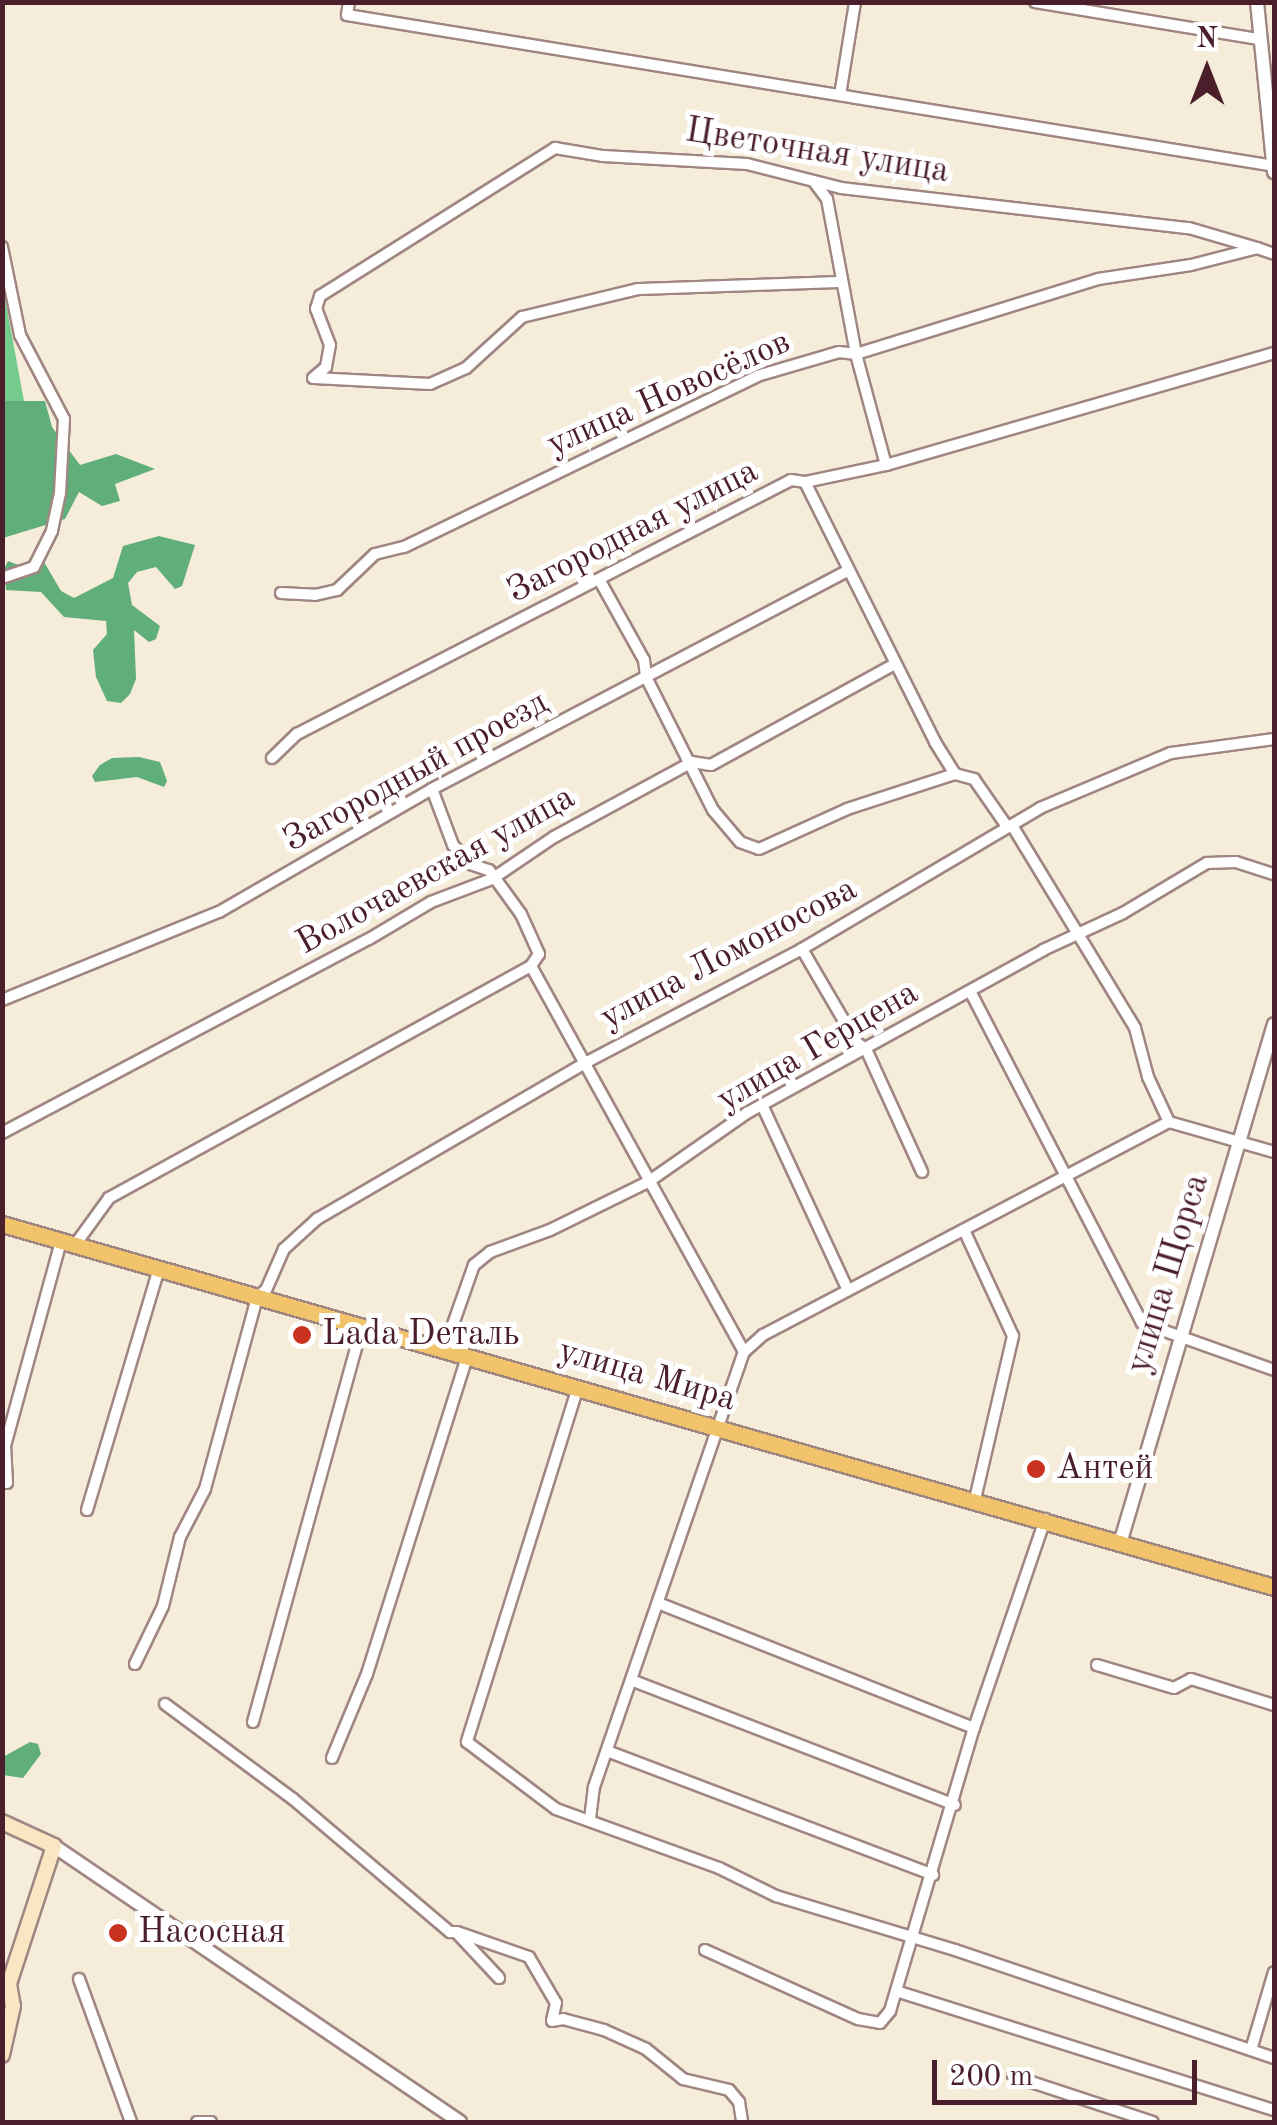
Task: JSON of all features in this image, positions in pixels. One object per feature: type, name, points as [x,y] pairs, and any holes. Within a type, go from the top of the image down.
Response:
[{"type":"main road","name":"улица Мира","points":[[2,1224],[1274,1587]]},
{"type":"main road","points":[[2,1822],[54,1846],[9,1984],[13,2006],[2,2055]]},
{"type":"street","points":[[348,2],[346,15],[1274,169],[1257,2]]},
{"type":"street","points":[[840,95],[855,2]]},
{"type":"street","points":[[1036,2],[1259,39]]},
{"type":"street","name":"Цветочная улица","points":[[842,282],[638,289],[522,317],[466,368],[430,384],[313,378],[326,367],[330,344],[316,309],[320,296],[555,148],[603,156],[707,158],[840,188],[1188,228],[1257,248]]},
{"type":"street","points":[[815,182],[827,199],[856,354],[886,464]]},
{"type":"street","points":[[827,199],[840,188]]},
{"type":"street","points":[[2,247],[20,335],[64,419],[60,492],[52,531],[34,567],[2,578]]},
{"type":"street","points":[[1257,248],[1274,254]]},
{"type":"street","name":"улица Новосёлов","points":[[280,594],[314,595],[337,590],[374,554],[404,547],[758,376],[839,352],[856,354],[1098,279],[1192,265],[1257,248]]},
{"type":"street","name":"Загородная улица","points":[[272,758],[297,734],[792,480],[805,482],[886,464],[1274,353]]},
{"type":"street","points":[[805,482],[894,664],[954,774]]},
{"type":"street","name":"Загородный проезд","points":[[2,1000],[219,912],[432,789],[848,571]]},
{"type":"street","points":[[600,580],[644,660],[646,678],[726,829],[740,842],[759,849],[847,808],[954,774],[974,779],[1006,825],[1013,827],[1075,935],[1135,1028],[1148,1077],[1169,1122]]},
{"type":"street","name":"Волочаевская улица","points":[[2,1133],[370,940],[431,902],[492,879],[554,838],[692,762],[711,765],[894,664]]},
{"type":"street","name":"улица Ломоносова","points":[[134,1664],[163,1606],[180,1537],[205,1489],[256,1296],[266,1290],[284,1249],[316,1219],[583,1064],[802,949],[1056,801],[1171,754],[1274,739]]},
{"type":"street","points":[[7,1484],[6,1446],[68,1243],[109,1198],[531,966],[539,954],[521,914],[489,870],[470,864],[452,845],[432,789]]},
{"type":"street","name":"улица Герцена","points":[[444,1350],[474,1266],[490,1252],[550,1230],[648,1182],[762,1105],[1075,935],[1123,914],[1207,863],[1236,862],[1274,874]]},
{"type":"street","points":[[802,949],[857,1043],[866,1049],[922,1172]]},
{"type":"street","points":[[531,966],[744,1352]]},
{"type":"street","points":[[971,993],[1142,1322],[1179,1340],[1274,1370]]},
{"type":"street","name":"улица Щорса","points":[[1120,1540],[1274,1024]]},
{"type":"street","points":[[762,1105],[848,1290]]},
{"type":"street","points":[[590,1819],[607,1751],[744,1352],[762,1335],[1169,1122],[1274,1152]]},
{"type":"street","points":[[964,1230],[1012,1336],[974,1499]]},
{"type":"street","points":[[87,1510],[159,1269]]},
{"type":"street","points":[[253,1722],[362,1326]]},
{"type":"street","points":[[332,1758],[367,1674],[468,1356]]},
{"type":"street","points":[[578,1387],[467,1742],[556,1809],[719,1868],[776,1896],[1274,2058]]},
{"type":"street","points":[[705,1950],[858,2019],[880,2023],[896,1991],[955,1805],[974,1728],[1046,1519]]},
{"type":"street","points":[[658,1603],[974,1728]]},
{"type":"street","points":[[1097,1665],[1174,1688],[1191,1679],[1274,1705]]},
{"type":"street","points":[[631,1680],[955,1805]]},
{"type":"street","points":[[165,1704],[229,1749],[260,1779],[293,1799],[456,1932],[500,1978]]},
{"type":"street","points":[[607,1751],[933,1875]]},
{"type":"street","points":[[54,1846],[460,2122]]},
{"type":"street","points":[[456,1932],[529,1957],[556,2003],[552,2021],[563,2019],[604,2030],[646,2049],[683,2080],[729,2090],[739,2102],[742,2122]]},
{"type":"street","points":[[1251,2050],[1274,1972]]},
{"type":"street","points":[[78,1979],[131,2122]]},
{"type":"street","points":[[896,1991],[1274,2110]]},
{"type":"street","points":[[1012,2076],[1153,2122]]},
{"type":"green space","points":[[2,282],[41,493],[2,504]]},
{"type":"green space","points":[[3,401],[45,401],[52,427],[80,465],[116,454],[155,469],[115,484],[120,501],[102,506],[79,492],[65,519],[3,538]]},
{"type":"green space","points":[[159,536],[195,545],[182,586],[175,589],[156,567],[137,572],[128,583],[132,605],[160,626],[156,639],[149,642],[134,630],[136,679],[121,703],[107,701],[96,677],[93,650],[107,634],[106,621],[64,617],[41,592],[6,590],[5,567],[8,561],[21,566],[40,555],[61,591],[74,598],[113,578],[123,546]]},
{"type":"green space","points":[[139,757],[160,762],[167,781],[164,787],[137,777],[95,782],[92,776],[112,758]]},
{"type":"green space","points":[[30,1742],[38,1744],[41,1754],[23,1778],[3,1775],[3,1757]]},
{"type":"place","name":"Lada Dеталь","points":[[302,1335]]},
{"type":"place","name":"Антей","points":[[1036,1469]]},
{"type":"place","name":"Насосная","points":[[118,1933]]}]
